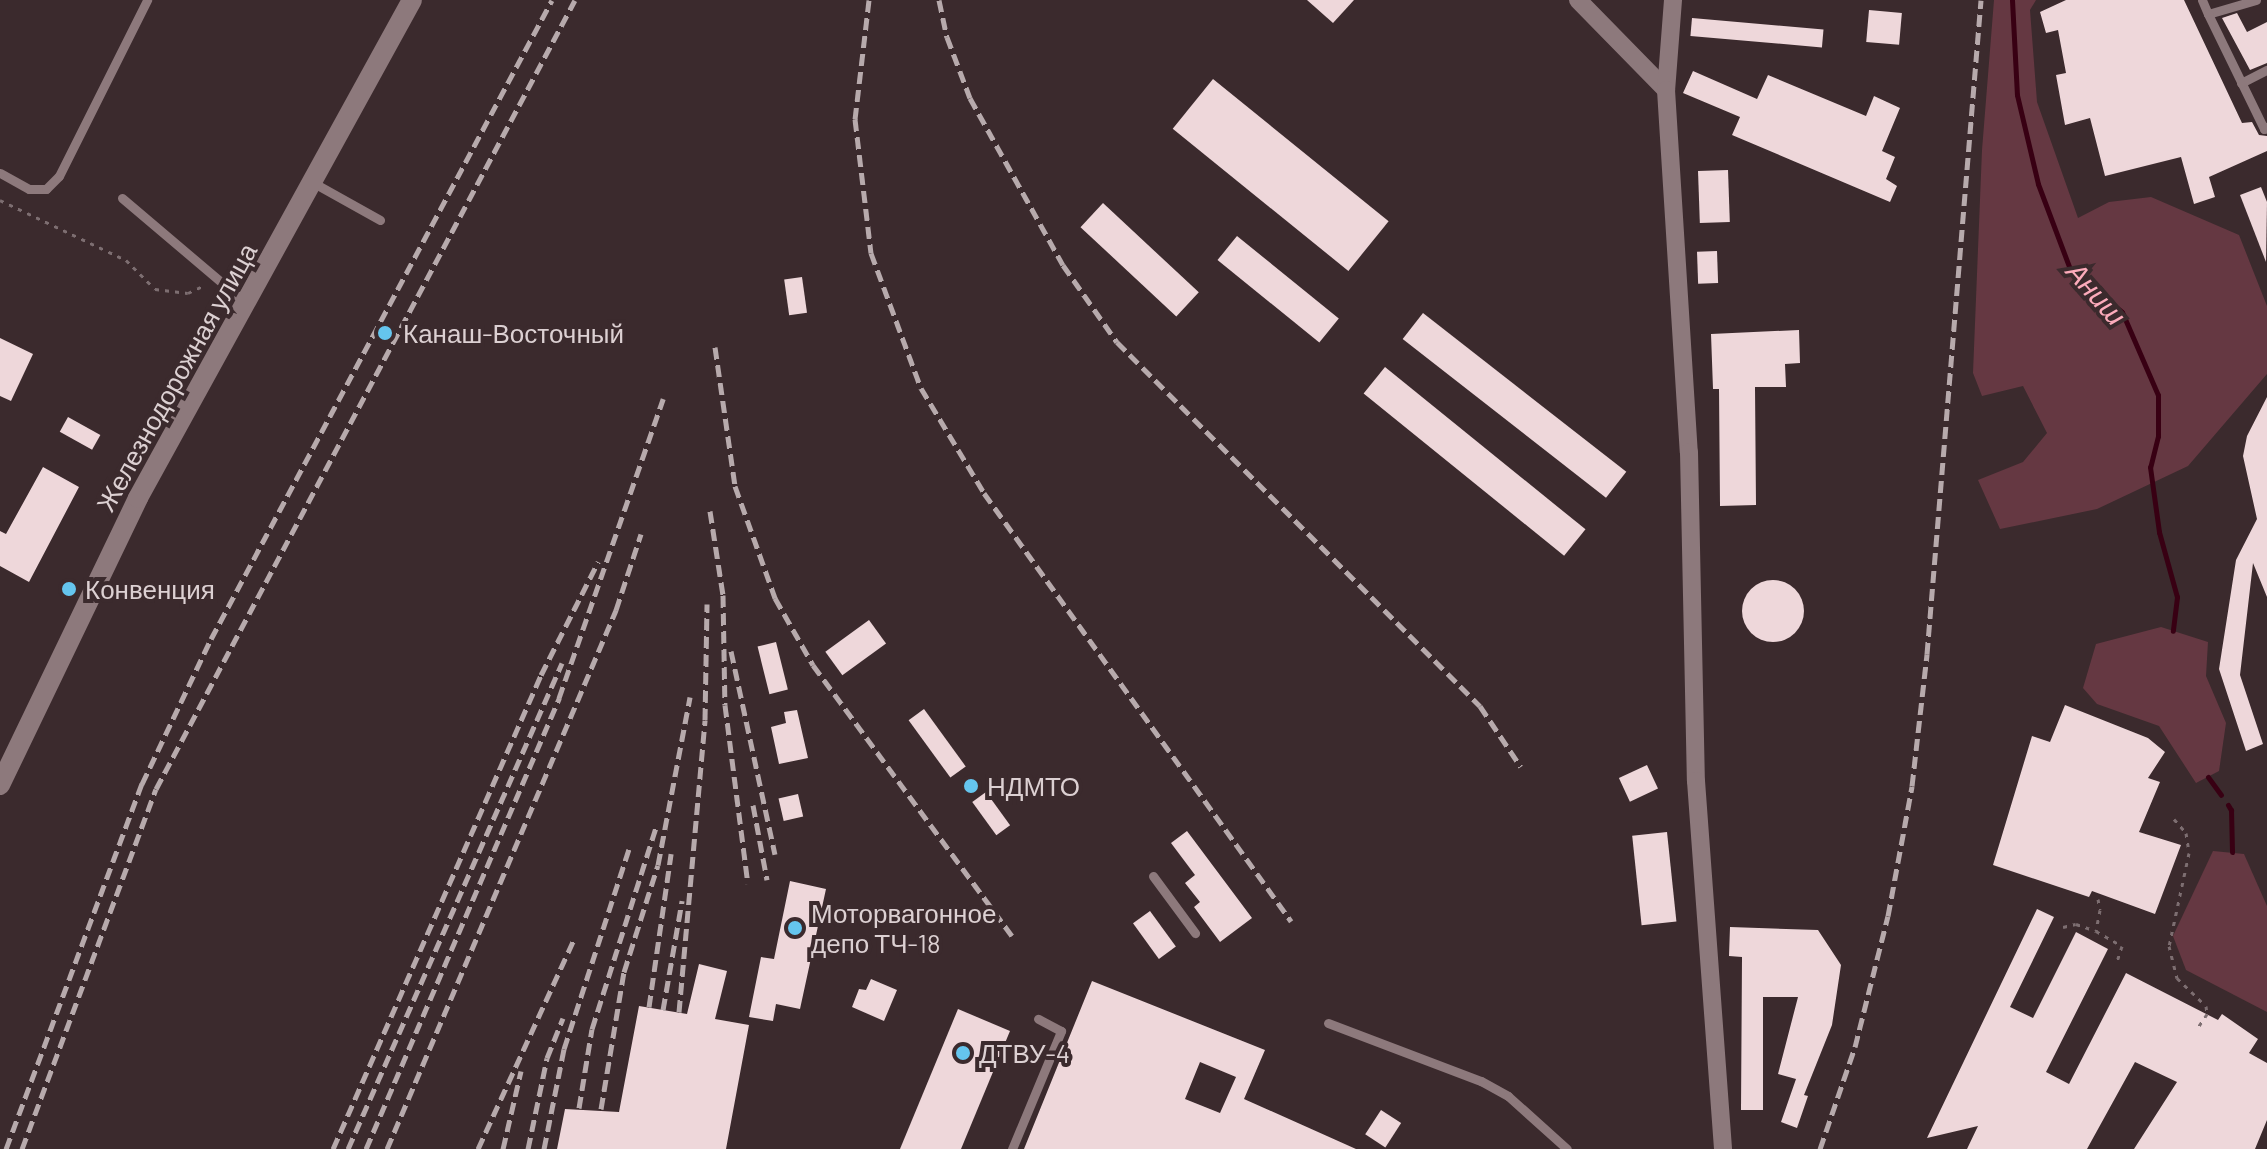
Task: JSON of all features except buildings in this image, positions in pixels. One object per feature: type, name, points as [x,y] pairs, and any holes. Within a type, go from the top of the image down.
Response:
[{"type":"street","name":"Железнодорожная улица","points":[[0,785],[138,498],[412,0]]},
{"type":"street","points":[[1578,0],[1666,90]]},
{"type":"street","points":[[1673,0],[1666,90],[1689,452],[1696,781],[1723,1149]]},
{"type":"lane","points":[[0,173],[29,189],[46,189],[59,176],[147,0]]},
{"type":"lane","points":[[2202,0],[2264,129],[2267,127]]},
{"type":"lane","points":[[2208,14],[2256,0]]},
{"type":"lane","points":[[2241,83],[2267,70]]},
{"type":"lane","points":[[312,182],[380,220]]},
{"type":"lane","points":[[122,198],[246,303]]},
{"type":"lane","points":[[1153,876],[1195,933]]},
{"type":"lane","points":[[1012,1149],[1061,1031],[1038,1019]]},
{"type":"lane","points":[[1328,1023],[1481,1081],[1508,1096],[1567,1149]]},
{"type":"path","points":[[0,200],[126,260],[155,289],[188,293],[218,279]]},
{"type":"path","points":[[2174,819],[2186,833],[2189,853],[2169,946],[2177,978],[2206,1006],[2207,1014],[2197,1029]]},
{"type":"path","points":[[2096,931],[2100,910],[2098,899]]},
{"type":"path","points":[[2063,927],[2076,924],[2122,946],[2117,961]]},
{"type":"shaded area","points":[[1994,0],[2036,0],[2030,10],[2037,102],[2078,218],[2109,202],[2151,197],[2239,235],[2267,306],[2267,374],[2188,466],[2097,509],[2000,529],[1978,480],[2023,462],[2047,433],[2023,386],[1982,396],[1973,373],[1982,150]]},
{"type":"shaded area","points":[[2161,627],[2208,642],[2206,676],[2226,723],[2219,771],[2196,783],[2159,726],[2097,704],[2083,688],[2096,644]]},
{"type":"shaded area","points":[[2213,851],[2244,854],[2267,906],[2267,1012],[2186,970],[2173,936]]},
{"type":"waterway","name":"Аниш","points":[[2012,0],[2017,95],[2038,184],[2070,269],[2122,312],[2158,395],[2158,436],[2150,467],[2159,532],[2177,597],[2173,631]]},
{"type":"waterway","name":"Аниш","points":[[2208,777],[2221,795]]},
{"type":"waterway","name":"Аниш","points":[[2228,805],[2231,810],[2232,852]]},
{"type":"railway","points":[[6,1149],[142,784],[211,639],[552,0]]},
{"type":"railway","points":[[22,1149],[156,789],[575,0]]},
{"type":"railway","points":[[869,0],[855,119],[871,253],[921,388],[984,493],[1291,921]]},
{"type":"railway","points":[[939,0],[947,37],[970,98],[1063,265],[1117,342],[1480,706],[1521,767]]},
{"type":"railway","points":[[1820,1149],[1855,1047],[1888,916],[1912,786],[1927,654],[1981,0]]},
{"type":"railway","points":[[715,347],[735,486],[775,598],[813,665],[1012,936]]},
{"type":"railway","points":[[366,1149],[559,698],[663,399]]},
{"type":"railway","points":[[710,511],[723,595],[725,705],[748,884]]},
{"type":"railway","points":[[387,1149],[616,610],[641,534]]},
{"type":"railway","points":[[333,1149],[541,675],[598,562]]},
{"type":"railway","points":[[679,1012],[705,720],[707,604]]},
{"type":"railway","points":[[731,651],[775,854]]},
{"type":"railway","points":[[348,1149],[562,663]]},
{"type":"railway","points":[[601,1109],[624,972],[658,865],[690,697]]},
{"type":"railway","points":[[753,805],[767,880]]},
{"type":"railway","points":[[579,1108],[592,1029],[656,827]]},
{"type":"railway","points":[[544,1149],[564,1049],[629,849]]},
{"type":"railway","points":[[649,1007],[671,854]]},
{"type":"railway","points":[[663,1010],[682,901]]},
{"type":"railway","points":[[478,1149],[574,939]]},
{"type":"railway","points":[[528,1149],[547,1058],[563,1018]]},
{"type":"railway","points":[[503,1149],[521,1071]]},
{"type":"place","name":"Канаш-Восточный","points":[[385,333]]},
{"type":"place","name":"Конвенция","points":[[69,589]]},
{"type":"place","name":"НДМТО","points":[[971,786]]},
{"type":"place","name":"Моторвагонное депо ТЧ-18","points":[[795,928]]},
{"type":"place","name":"ДТВУ-4","points":[[963,1053]]}]
